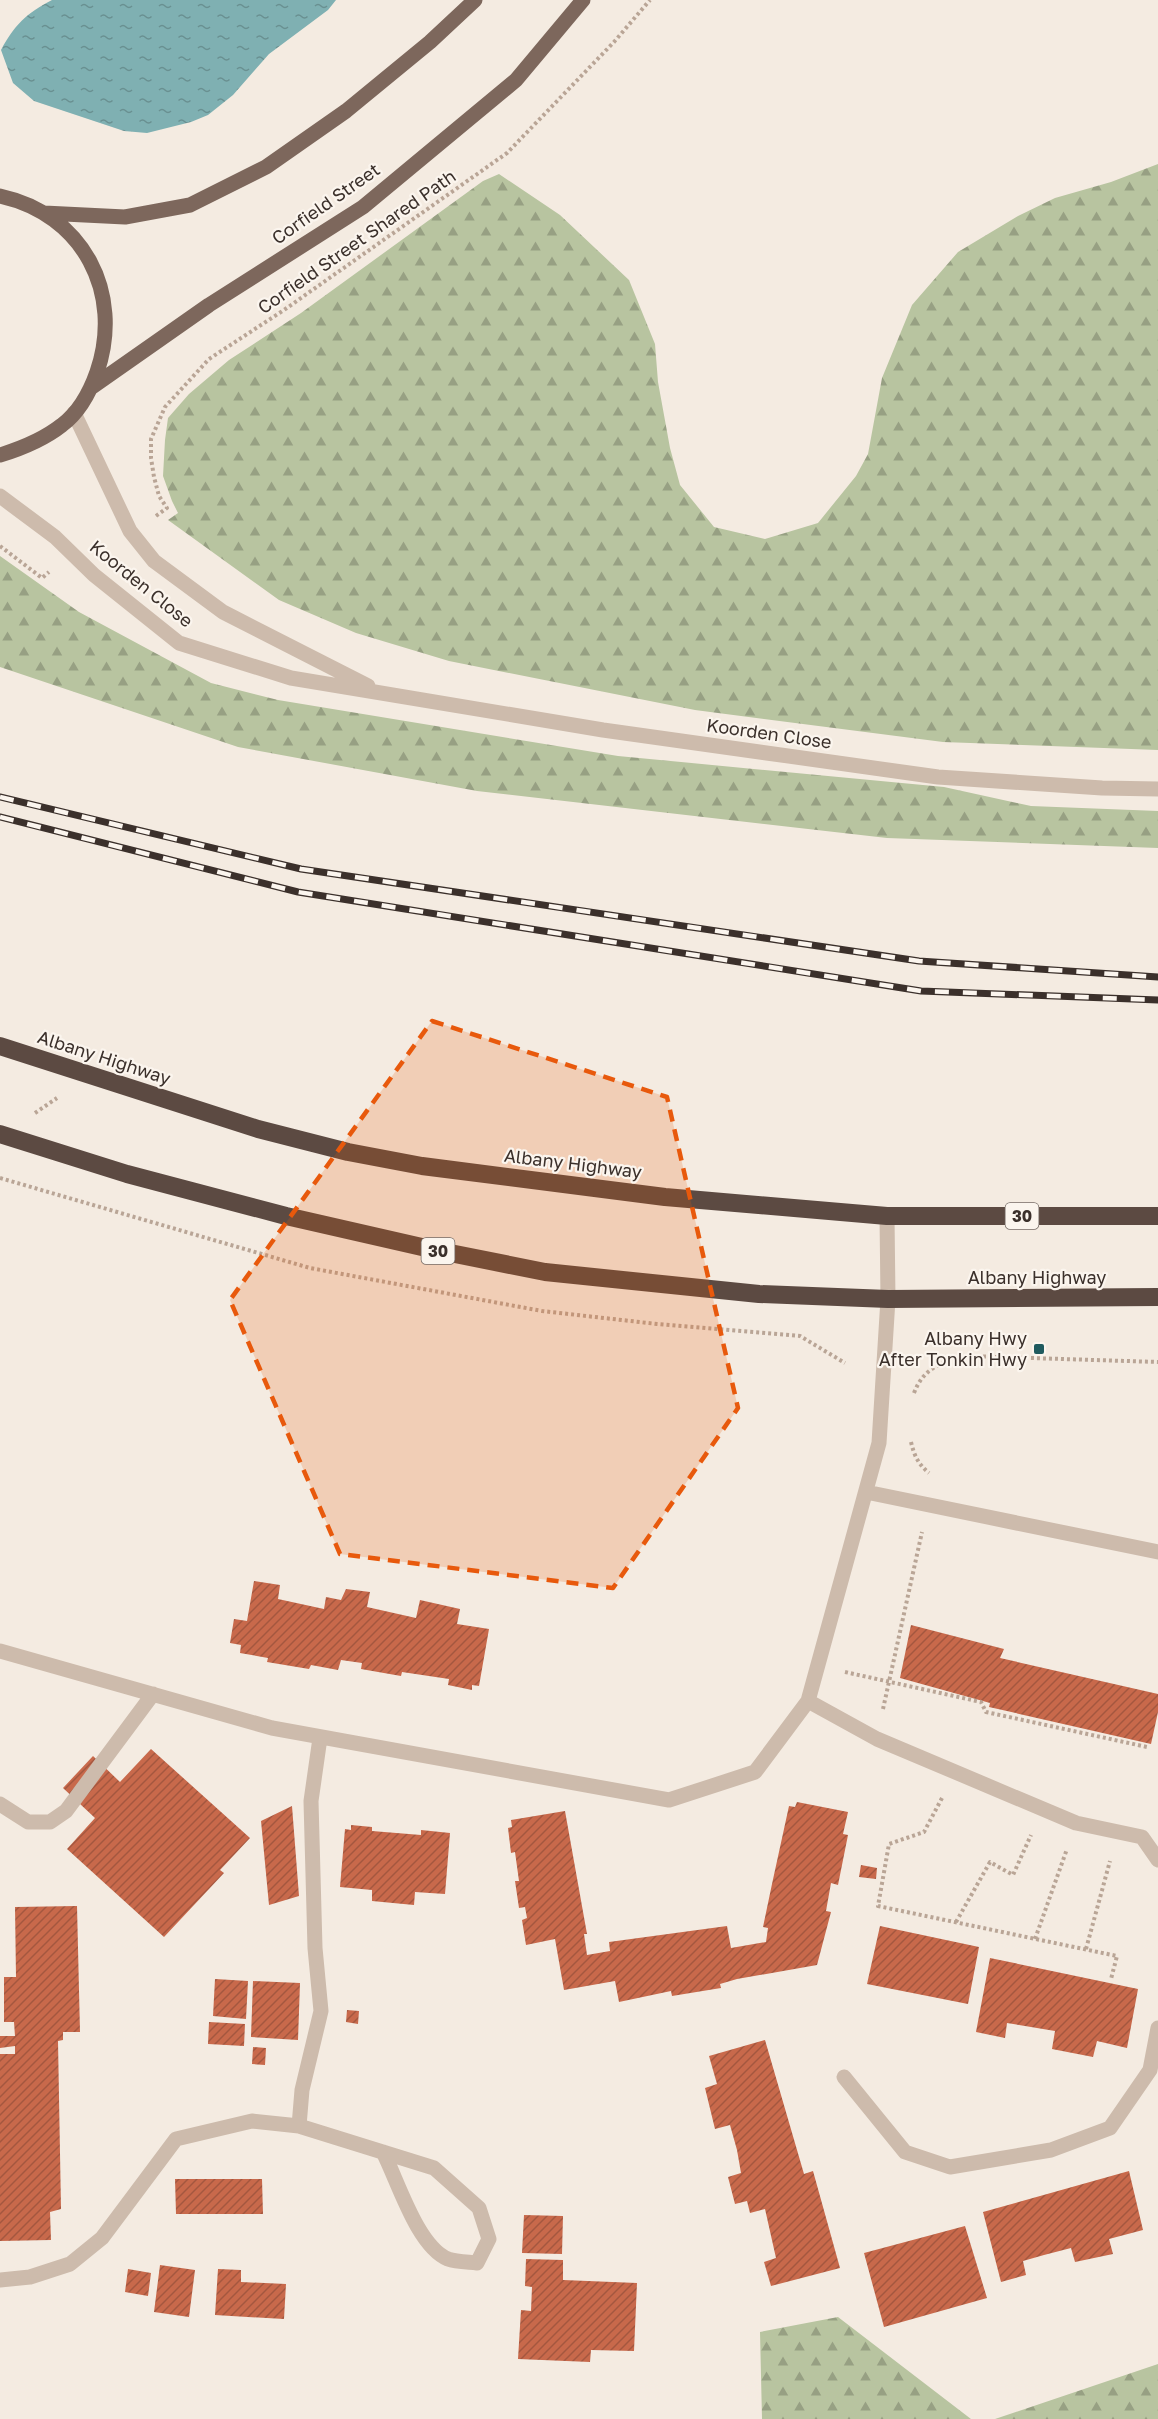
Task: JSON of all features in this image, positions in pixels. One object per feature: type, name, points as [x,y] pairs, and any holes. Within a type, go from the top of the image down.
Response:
[{"type":"highway","name":"Albany Highway","points":[[0,1046],[258,1129],[348,1152],[422,1166],[665,1197],[887,1216],[1158,1216]]},
{"type":"highway","name":"Albany Highway","points":[[0,1134],[127,1174],[274,1213],[435,1250],[545,1272],[759,1294],[888,1299],[1158,1298]]},
{"type":"main road","points":[[44,213],[125,217],[190,205],[266,167],[346,111],[430,42],[475,0]]},
{"type":"main road","name":"Corfield Street","points":[[92,387],[209,305],[363,207],[516,80],[584,0]]},
{"type":"main road","points":[[0,196],[18,200],[44,213],[74,238],[96,272],[106,310],[105,350],[92,387],[74,413],[63,425],[32,445],[0,455]]},
{"type":"street","name":"Koorden Close","points":[[74,413],[130,531],[154,561],[223,612],[378,691]]},
{"type":"street","name":"Koorden Close","points":[[0,496],[55,537],[94,575],[179,643],[291,678],[603,730],[938,777],[1102,788],[1158,789]]},
{"type":"street","points":[[0,1650],[272,1728],[669,1800],[755,1773],[808,1701],[879,1443],[888,1299],[887,1216]]},
{"type":"street","points":[[866,1492],[1158,1552]]},
{"type":"street","points":[[0,1804],[28,1822],[50,1822],[66,1811],[153,1694]]},
{"type":"street","points":[[808,1701],[876,1739],[949,1771],[1044,1807],[1076,1822],[1142,1837],[1158,1860]]},
{"type":"street","points":[[299,2126],[302,2090],[321,2011],[315,1948],[311,1802],[320,1738]]},
{"type":"street","points":[[844,2077],[905,2152],[950,2167],[1051,2150],[1110,2128],[1150,2070],[1158,2028]]},
{"type":"street","points":[[0,2280],[30,2277],[70,2264],[102,2238],[176,2139],[252,2121],[299,2126],[383,2152],[434,2168],[479,2208],[489,2239],[477,2263],[448,2259],[427,2242],[409,2210],[383,2152]]},
{"type":"path","name":"Corfield Street Shared Path","points":[[149,521],[167,508],[159,496],[151,458],[152,439],[158,419],[165,407],[209,358],[284,310],[507,153],[614,42],[650,0]]},
{"type":"path","points":[[0,546],[42,578]]},
{"type":"path","points":[[29,1116],[57,1098]]},
{"type":"path","points":[[913,1396],[919,1379],[939,1364],[967,1356],[1158,1362]]},
{"type":"path","points":[[910,1439],[914,1456],[921,1467],[933,1477]]},
{"type":"path","points":[[876,1739],[922,1538]]},
{"type":"path","points":[[818,1666],[981,1702],[987,1712],[1147,1747]]},
{"type":"path","points":[[947,1789],[924,1833],[889,1844],[878,1906],[1117,1956],[1111,1979]]},
{"type":"path","points":[[956,1922],[990,1862],[1013,1875],[1044,1807]]},
{"type":"path","points":[[1035,1939],[1076,1822]]},
{"type":"path","points":[[1086,1950],[1118,1831]]},
{"type":"highlighted area","points":[[432,1021],[667,1097],[738,1408],[613,1588],[340,1554],[230,1300]]},
{"type":"green space","points":[[1158,164],[1158,750],[943,742],[695,710],[449,661],[356,633],[279,600],[168,520],[178,513],[163,476],[168,418],[189,394],[229,360],[301,313],[483,181],[499,174],[560,215],[629,280],[655,344],[658,382],[670,448],[680,485],[714,527],[765,539],[818,523],[856,476],[868,454],[882,378],[912,305],[958,252],[1018,216],[1055,198],[1111,182]]},
{"type":"green space","points":[[0,556],[79,612],[211,683],[278,700],[618,756],[944,787],[1031,806],[1158,811],[1158,848],[887,838],[477,791],[238,747],[0,667]]},
{"type":"green space","points":[[838,2317],[971,2419],[762,2419],[760,2332]]},
{"type":"green space","points":[[1158,2364],[1158,2419],[995,2419]]},
{"type":"water","points":[[52,0],[336,0],[328,10],[269,54],[233,95],[208,115],[191,122],[147,133],[124,131],[34,101],[13,83],[1,50],[22,20]]},
{"type":"building","points":[[254,1581],[280,1585],[278,1599],[324,1609],[326,1597],[341,1600],[346,1589],[370,1592],[367,1607],[416,1618],[420,1600],[460,1609],[457,1624],[489,1629],[479,1686],[472,1685],[472,1690],[448,1685],[449,1679],[402,1672],[401,1676],[361,1669],[362,1663],[341,1660],[338,1670],[311,1665],[309,1669],[267,1662],[268,1658],[240,1653],[241,1645],[230,1643],[234,1619],[247,1621]]},
{"type":"building","points":[[911,1625],[1004,1649],[1000,1658],[1158,1694],[1158,1712],[1151,1744],[989,1707],[990,1703],[900,1678]]},
{"type":"building","points":[[151,1749],[250,1838],[220,1870],[224,1873],[164,1937],[67,1849],[95,1818],[63,1788],[93,1756],[120,1782]]},
{"type":"building","points":[[797,1802],[848,1812],[843,1834],[848,1835],[838,1885],[831,1883],[826,1911],[831,1912],[817,1965],[737,1979],[720,1984],[721,1988],[672,1996],[671,1991],[619,2002],[615,1981],[564,1990],[555,1939],[526,1945],[522,1920],[527,1918],[525,1907],[519,1908],[515,1881],[519,1881],[515,1852],[511,1853],[508,1828],[512,1827],[511,1820],[565,1811],[587,1934],[584,1934],[587,1955],[610,1951],[609,1942],[727,1926],[731,1948],[766,1942],[768,1928],[763,1927],[789,1806],[795,1807]]},
{"type":"building","points":[[292,1806],[299,1896],[269,1905],[261,1821]]},
{"type":"building","points":[[351,1825],[372,1827],[372,1831],[421,1835],[421,1830],[450,1833],[445,1894],[415,1892],[414,1905],[372,1901],[372,1890],[340,1887],[345,1829],[351,1830]]},
{"type":"building","points":[[861,1865],[877,1868],[876,1879],[859,1877]]},
{"type":"building","points":[[77,1906],[80,2032],[63,2032],[63,2040],[58,2041],[61,2209],[50,2212],[51,2240],[0,2241],[0,2054],[15,2054],[15,2046],[0,2048],[0,2036],[15,2036],[14,2022],[4,2022],[4,1977],[16,1977],[15,1907]]},
{"type":"building","points":[[880,1926],[979,1947],[968,2004],[867,1984]]},
{"type":"building","points":[[990,1958],[1138,1989],[1127,2048],[1097,2041],[1093,2057],[1052,2049],[1055,2031],[1007,2023],[1005,2038],[976,2032]]},
{"type":"building","points":[[215,1979],[248,1981],[246,2019],[213,2016]]},
{"type":"building","points":[[253,1981],[300,1983],[298,2040],[251,2037]]},
{"type":"building","points":[[347,2010],[359,2011],[358,2024],[346,2022]]},
{"type":"building","points":[[209,2022],[245,2024],[244,2046],[208,2044]]},
{"type":"building","points":[[765,2040],[804,2174],[813,2171],[840,2268],[771,2286],[764,2262],[776,2258],[765,2209],[750,2213],[747,2201],[735,2204],[728,2177],[741,2173],[737,2150],[730,2125],[715,2129],[705,2088],[717,2084],[709,2056]]},
{"type":"building","points":[[253,2047],[266,2048],[265,2065],[252,2064]]},
{"type":"building","points":[[1129,2171],[1143,2230],[1109,2239],[1113,2254],[1075,2262],[1071,2248],[1023,2261],[1026,2275],[1001,2282],[983,2212]]},
{"type":"building","points":[[175,2179],[262,2179],[263,2214],[176,2214]]},
{"type":"building","points":[[524,2215],[563,2216],[562,2254],[522,2253]]},
{"type":"building","points":[[965,2226],[987,2298],[884,2327],[864,2253]]},
{"type":"building","points":[[526,2259],[563,2260],[563,2280],[637,2283],[634,2351],[591,2350],[590,2362],[518,2359],[521,2310],[531,2311],[532,2287],[525,2286]]},
{"type":"building","points":[[160,2265],[195,2270],[189,2317],[154,2312]]},
{"type":"building","points":[[128,2269],[151,2273],[148,2296],[125,2292]]},
{"type":"building","points":[[218,2269],[241,2270],[241,2282],[286,2284],[284,2319],[215,2315]]},
{"type":"railway","points":[[0,797],[301,869],[919,961],[1158,977]]},
{"type":"railway","points":[[0,817],[298,892],[921,991],[1158,1000]]},
{"type":"place","name":"Albany Hwy After Tonkin Hwy","points":[[1039,1349]]}]
